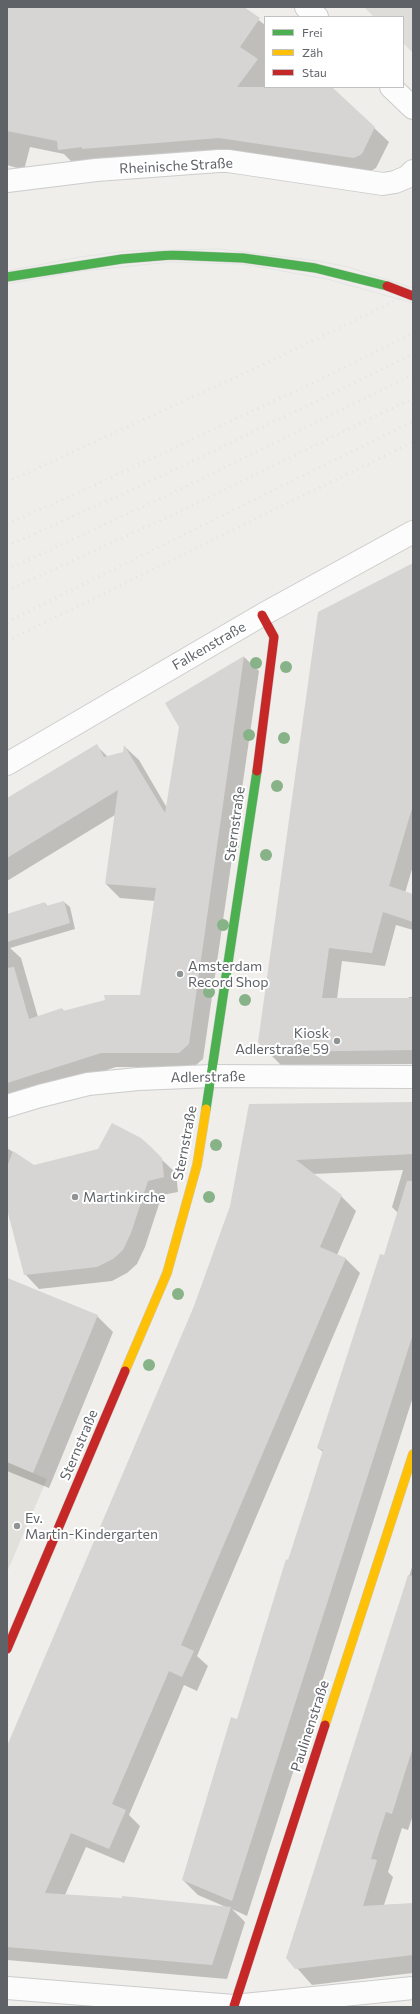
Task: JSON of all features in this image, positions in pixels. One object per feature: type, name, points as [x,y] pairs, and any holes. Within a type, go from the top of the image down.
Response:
[{"type":"street","points":[[306,7],[316,16]]},
{"type":"street","points":[[392,88],[412,107]]},
{"type":"street","name":"Rheinische Straße","points":[[7,181],[96,170],[219,161],[228,161],[383,184],[395,182],[407,177],[413,171]]},
{"type":"street","points":[[7,277],[122,258],[171,255],[243,258],[294,265],[349,276],[387,286],[413,296]]},
{"type":"street","name":"Falkenstraße","points":[[7,764],[262,615],[413,532]]},
{"type":"street","name":"Sternstraße","points":[[7,1649],[167,1273],[187,1206],[197,1165],[212,1076],[253,798],[274,637],[262,615]]},
{"type":"street","name":"Adlerstraße","points":[[7,1106],[88,1084],[138,1079],[212,1076],[413,1077]]},
{"type":"street","name":"Paulinenstraße","points":[[234,2006],[413,1454]]},
{"type":"street","points":[[7,1988],[152,2004],[234,2006],[413,1988]]},
{"type":"shaded area","points":[[364,7],[413,7],[413,53],[404,44],[404,16],[373,16]]},
{"type":"shaded area","name":"Ev. Martin-Kindergarten","points":[[7,1462],[47,1479],[7,1572]]},
{"type":"building","points":[[7,7],[244,7],[260,18],[240,47],[258,59],[237,87],[333,88],[375,127],[362,154],[354,158],[219,138],[82,149],[82,147],[58,150],[57,141],[7,131]]},
{"type":"building","points":[[413,563],[413,805],[389,886],[413,894],[413,922],[383,912],[372,953],[329,948],[322,998],[413,998],[413,1050],[266,1052],[258,1042],[318,612]]},
{"type":"building","points":[[244,656],[189,1044],[179,1053],[101,1053],[7,1083],[7,968],[14,967],[29,1019],[62,1008],[63,1011],[105,1000],[104,995],[140,995],[156,888],[105,884],[118,790],[7,858],[7,798],[97,744],[104,757],[123,752],[124,745],[165,813],[179,727],[165,703]]},
{"type":"building","points":[[64,901],[70,923],[7,942],[7,914],[45,902],[46,906]]},
{"type":"building","points":[[413,1102],[413,1154],[296,1160],[342,1195],[320,1247],[346,1258],[181,1645],[194,1651],[182,1677],[169,1671],[112,1804],[126,1810],[109,1849],[71,1833],[45,1893],[122,1898],[122,1896],[231,1907],[212,1965],[7,1947],[7,1746],[194,1306],[230,1206],[249,1104]]},
{"type":"building","name":"Martinkirche","points":[[112,1123],[141,1138],[162,1158],[164,1177],[148,1181],[131,1233],[123,1250],[113,1259],[97,1267],[24,1275],[7,1209],[7,1167],[13,1151],[34,1165],[98,1149]]},
{"type":"building","points":[[407,1181],[413,1181],[413,1334],[232,1901],[182,1880],[231,1717],[237,1719],[286,1559],[288,1560],[309,1495],[323,1450],[317,1448],[380,1254],[384,1255]]},
{"type":"building","points":[[7,1278],[98,1315],[33,1473],[7,1462]]},
{"type":"building","points":[[408,1575],[413,1576],[413,1747],[392,1814],[386,1812],[379,1833],[371,1859],[377,1860],[363,1906],[413,1903],[413,1955],[295,1969],[286,1958]]},
{"type":"tram line","points":[[7,271],[80,257],[126,251],[219,249],[318,261],[348,267],[413,288]]},
{"type":"tram line","points":[[7,284],[82,271],[171,262],[242,264],[327,279],[413,303]]},
{"type":"railway","points":[[7,482],[267,363],[413,292]]},
{"type":"railway","points":[[7,524],[80,492],[325,377],[413,333]]},
{"type":"railway","points":[[7,546],[160,477],[413,354]]},
{"type":"railway","points":[[7,570],[170,494],[413,375]]},
{"type":"railway","points":[[7,591],[185,509],[413,398]]},
{"type":"railway","points":[[7,622],[413,421]]},
{"type":"railway","points":[[7,641],[413,442]]},
{"type":"traffic: fast","points":[[7,277],[122,259],[171,255],[243,258],[315,268],[387,286]]},
{"type":"traffic: fast","points":[[206,1109],[257,771]]},
{"type":"traffic: slow","points":[[125,1371],[167,1273],[197,1165],[206,1109]]},
{"type":"traffic: slow","points":[[325,1725],[413,1454]]},
{"type":"traffic: jam","points":[[387,286],[413,296]]},
{"type":"traffic: jam","points":[[257,771],[274,637],[262,615]]},
{"type":"traffic: jam","points":[[7,1649],[125,1371]]},
{"type":"traffic: jam","points":[[234,2006],[325,1725]]},
{"type":"place","name":"Amsterdam Record Shop","points":[[180,974]]},
{"type":"place","name":"Kiosk Adlerstraße 59","points":[[337,1041]]},
{"type":"place","name":"Martinkirche","points":[[75,1197]]},
{"type":"place","name":"Ev. Martin-Kindergarten","points":[[17,1526]]}]
